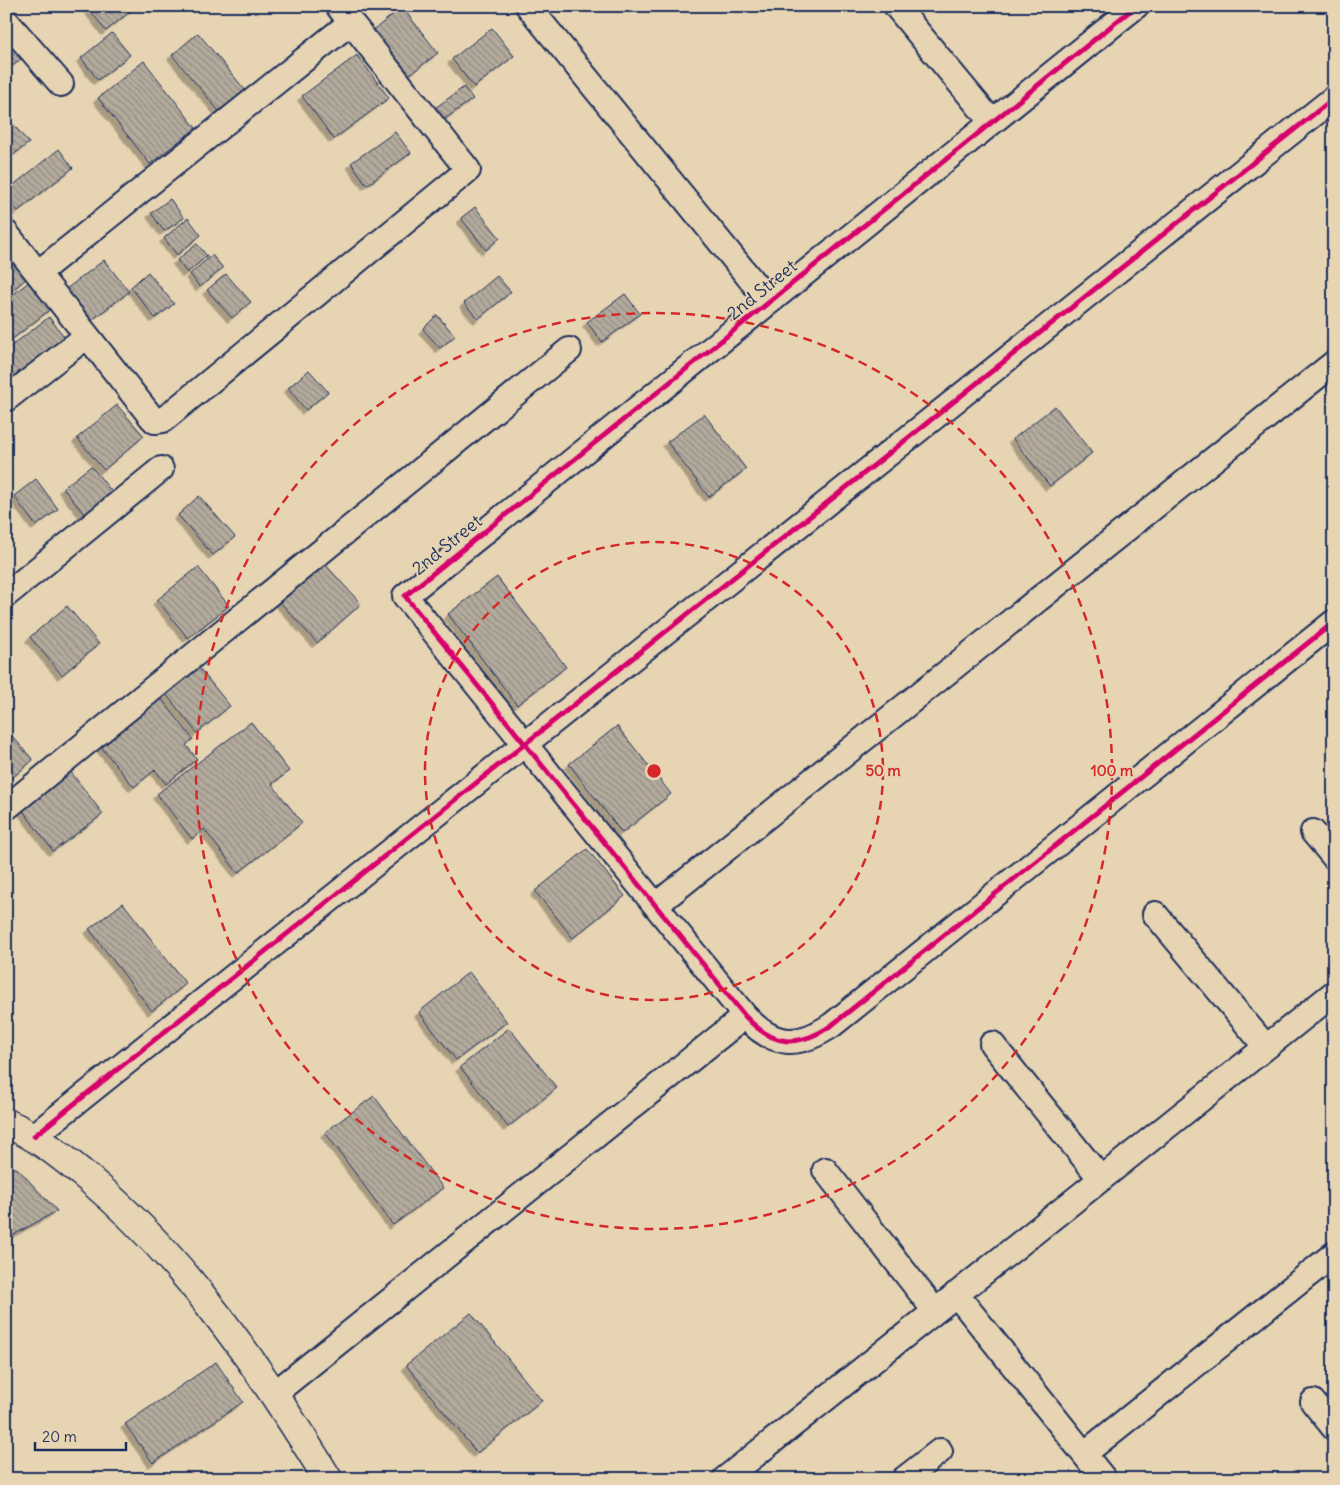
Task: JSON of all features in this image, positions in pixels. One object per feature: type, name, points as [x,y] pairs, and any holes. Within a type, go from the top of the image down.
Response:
[{"type":"street","points":[[528,6],[769,302]]},
{"type":"street","points":[[896,6],[992,122]]},
{"type":"street","name":"2nd Street","points":[[525,744],[405,596],[1136,6]]},
{"type":"street","points":[[6,233],[152,418],[155,421],[163,420],[468,170],[345,14],[38,273]]},
{"type":"street","points":[[6,22],[61,84]]},
{"type":"street","points":[[34,1136],[1334,98]]},
{"type":"street","points":[[6,398],[87,336]]},
{"type":"street","points":[[6,808],[569,350]]},
{"type":"street","points":[[656,905],[1334,363]]},
{"type":"street","points":[[6,595],[161,469]]},
{"type":"street","points":[[525,744],[759,1031],[772,1038],[788,1041],[803,1039],[820,1033],[832,1025],[1334,622]]},
{"type":"street","points":[[1313,832],[1334,857]]},
{"type":"street","points":[[1155,914],[1266,1047]]},
{"type":"street","points":[[732,1477],[956,1294],[1334,993]]},
{"type":"street","points":[[275,1393],[746,1016]]},
{"type":"street","points":[[992,1044],[1101,1178]]},
{"type":"street","points":[[6,1123],[34,1136],[103,1190],[140,1226],[215,1312],[275,1393],[328,1479]]},
{"type":"street","points":[[825,1170],[935,1311]]},
{"type":"street","points":[[1084,1454],[1334,1254]]},
{"type":"street","points":[[956,1294],[1104,1479]]},
{"type":"street","points":[[1313,1402],[1334,1428]]},
{"type":"street","points":[[904,1479],[940,1451]]},
{"type":"building","points":[[87,6],[137,6],[106,31]]},
{"type":"building","points":[[402,7],[438,53],[405,78],[370,33]]},
{"type":"building","points":[[492,28],[514,56],[474,87],[452,59]]},
{"type":"building","points":[[112,33],[130,55],[98,80],[81,58]]},
{"type":"building","points":[[198,33],[245,90],[219,111],[172,55]]},
{"type":"building","points":[[6,47],[21,59],[6,71]]},
{"type":"building","points":[[357,55],[389,98],[334,139],[302,96]]},
{"type":"building","points":[[144,61],[196,128],[150,164],[98,98]]},
{"type":"building","points":[[464,87],[473,99],[439,123],[431,111]]},
{"type":"building","points":[[6,116],[29,143],[6,160]]},
{"type":"building","points":[[395,132],[411,153],[367,185],[351,163]]},
{"type":"building","points":[[59,149],[73,168],[18,211],[6,196],[6,191]]},
{"type":"building","points":[[170,199],[184,218],[164,231],[151,213]]},
{"type":"building","points":[[475,207],[500,238],[486,250],[461,218]]},
{"type":"building","points":[[188,218],[201,235],[177,255],[164,238]]},
{"type":"building","points":[[197,244],[207,256],[187,273],[177,260]]},
{"type":"building","points":[[6,253],[26,279],[6,295]]},
{"type":"building","points":[[212,255],[223,268],[200,287],[190,274]]},
{"type":"building","points":[[104,260],[129,292],[85,325],[61,293]]},
{"type":"building","points":[[148,272],[174,304],[155,318],[131,287]]},
{"type":"building","points":[[226,274],[251,302],[232,318],[207,290]]},
{"type":"building","points":[[497,276],[511,292],[478,319],[464,303]]},
{"type":"building","points":[[30,281],[52,308],[6,344],[6,300]]},
{"type":"building","points":[[625,294],[640,314],[602,342],[587,322]]},
{"type":"building","points":[[437,315],[455,336],[440,348],[423,329]]},
{"type":"building","points":[[49,317],[69,343],[6,392],[6,350]]},
{"type":"building","points":[[309,370],[328,392],[306,410],[288,388]]},
{"type":"building","points":[[117,405],[144,436],[104,470],[77,438]]},
{"type":"building","points":[[1055,406],[1092,453],[1050,486],[1013,439]]},
{"type":"building","points":[[704,414],[746,469],[709,497],[667,442]]},
{"type":"building","points":[[91,466],[116,497],[88,519],[63,488]]},
{"type":"building","points":[[36,479],[58,509],[36,526],[14,496]]},
{"type":"building","points":[[199,496],[235,537],[213,555],[178,515]]},
{"type":"building","points":[[324,563],[361,604],[317,643],[280,602]]},
{"type":"building","points":[[198,567],[229,606],[188,638],[157,600]]},
{"type":"building","points":[[497,577],[566,667],[517,705],[448,614]]},
{"type":"building","points":[[67,606],[99,644],[62,675],[30,637]]},
{"type":"building","points":[[195,663],[230,706],[197,733],[162,689]]},
{"type":"building","points":[[161,698],[193,739],[186,745],[197,759],[166,784],[155,770],[134,787],[101,747]]},
{"type":"building","points":[[251,722],[289,771],[272,784],[302,823],[238,873],[204,829],[192,839],[157,794]]},
{"type":"building","points":[[617,726],[671,794],[622,833],[569,764]]},
{"type":"building","points":[[6,729],[33,760],[6,783]]},
{"type":"building","points":[[70,771],[103,814],[53,851],[21,808]]},
{"type":"building","points":[[587,849],[625,896],[573,938],[535,891]]},
{"type":"building","points":[[123,903],[186,984],[152,1011],[89,929]]},
{"type":"building","points":[[469,972],[507,1022],[456,1060],[419,1012]]},
{"type":"building","points":[[509,1028],[557,1088],[508,1127],[460,1067]]},
{"type":"building","points":[[374,1096],[443,1188],[393,1225],[325,1132]]},
{"type":"building","points":[[6,1164],[18,1169],[57,1211],[6,1239]]},
{"type":"building","points":[[471,1313],[542,1401],[477,1453],[406,1365]]},
{"type":"building","points":[[216,1362],[243,1402],[153,1463],[125,1424]]},
{"type":"cycle path","points":[[1136,6],[405,596],[745,1016],[766,1034],[786,1041],[808,1038],[832,1025],[1334,622]]},
{"type":"cycle path","points":[[34,1136],[1334,98]]}]
